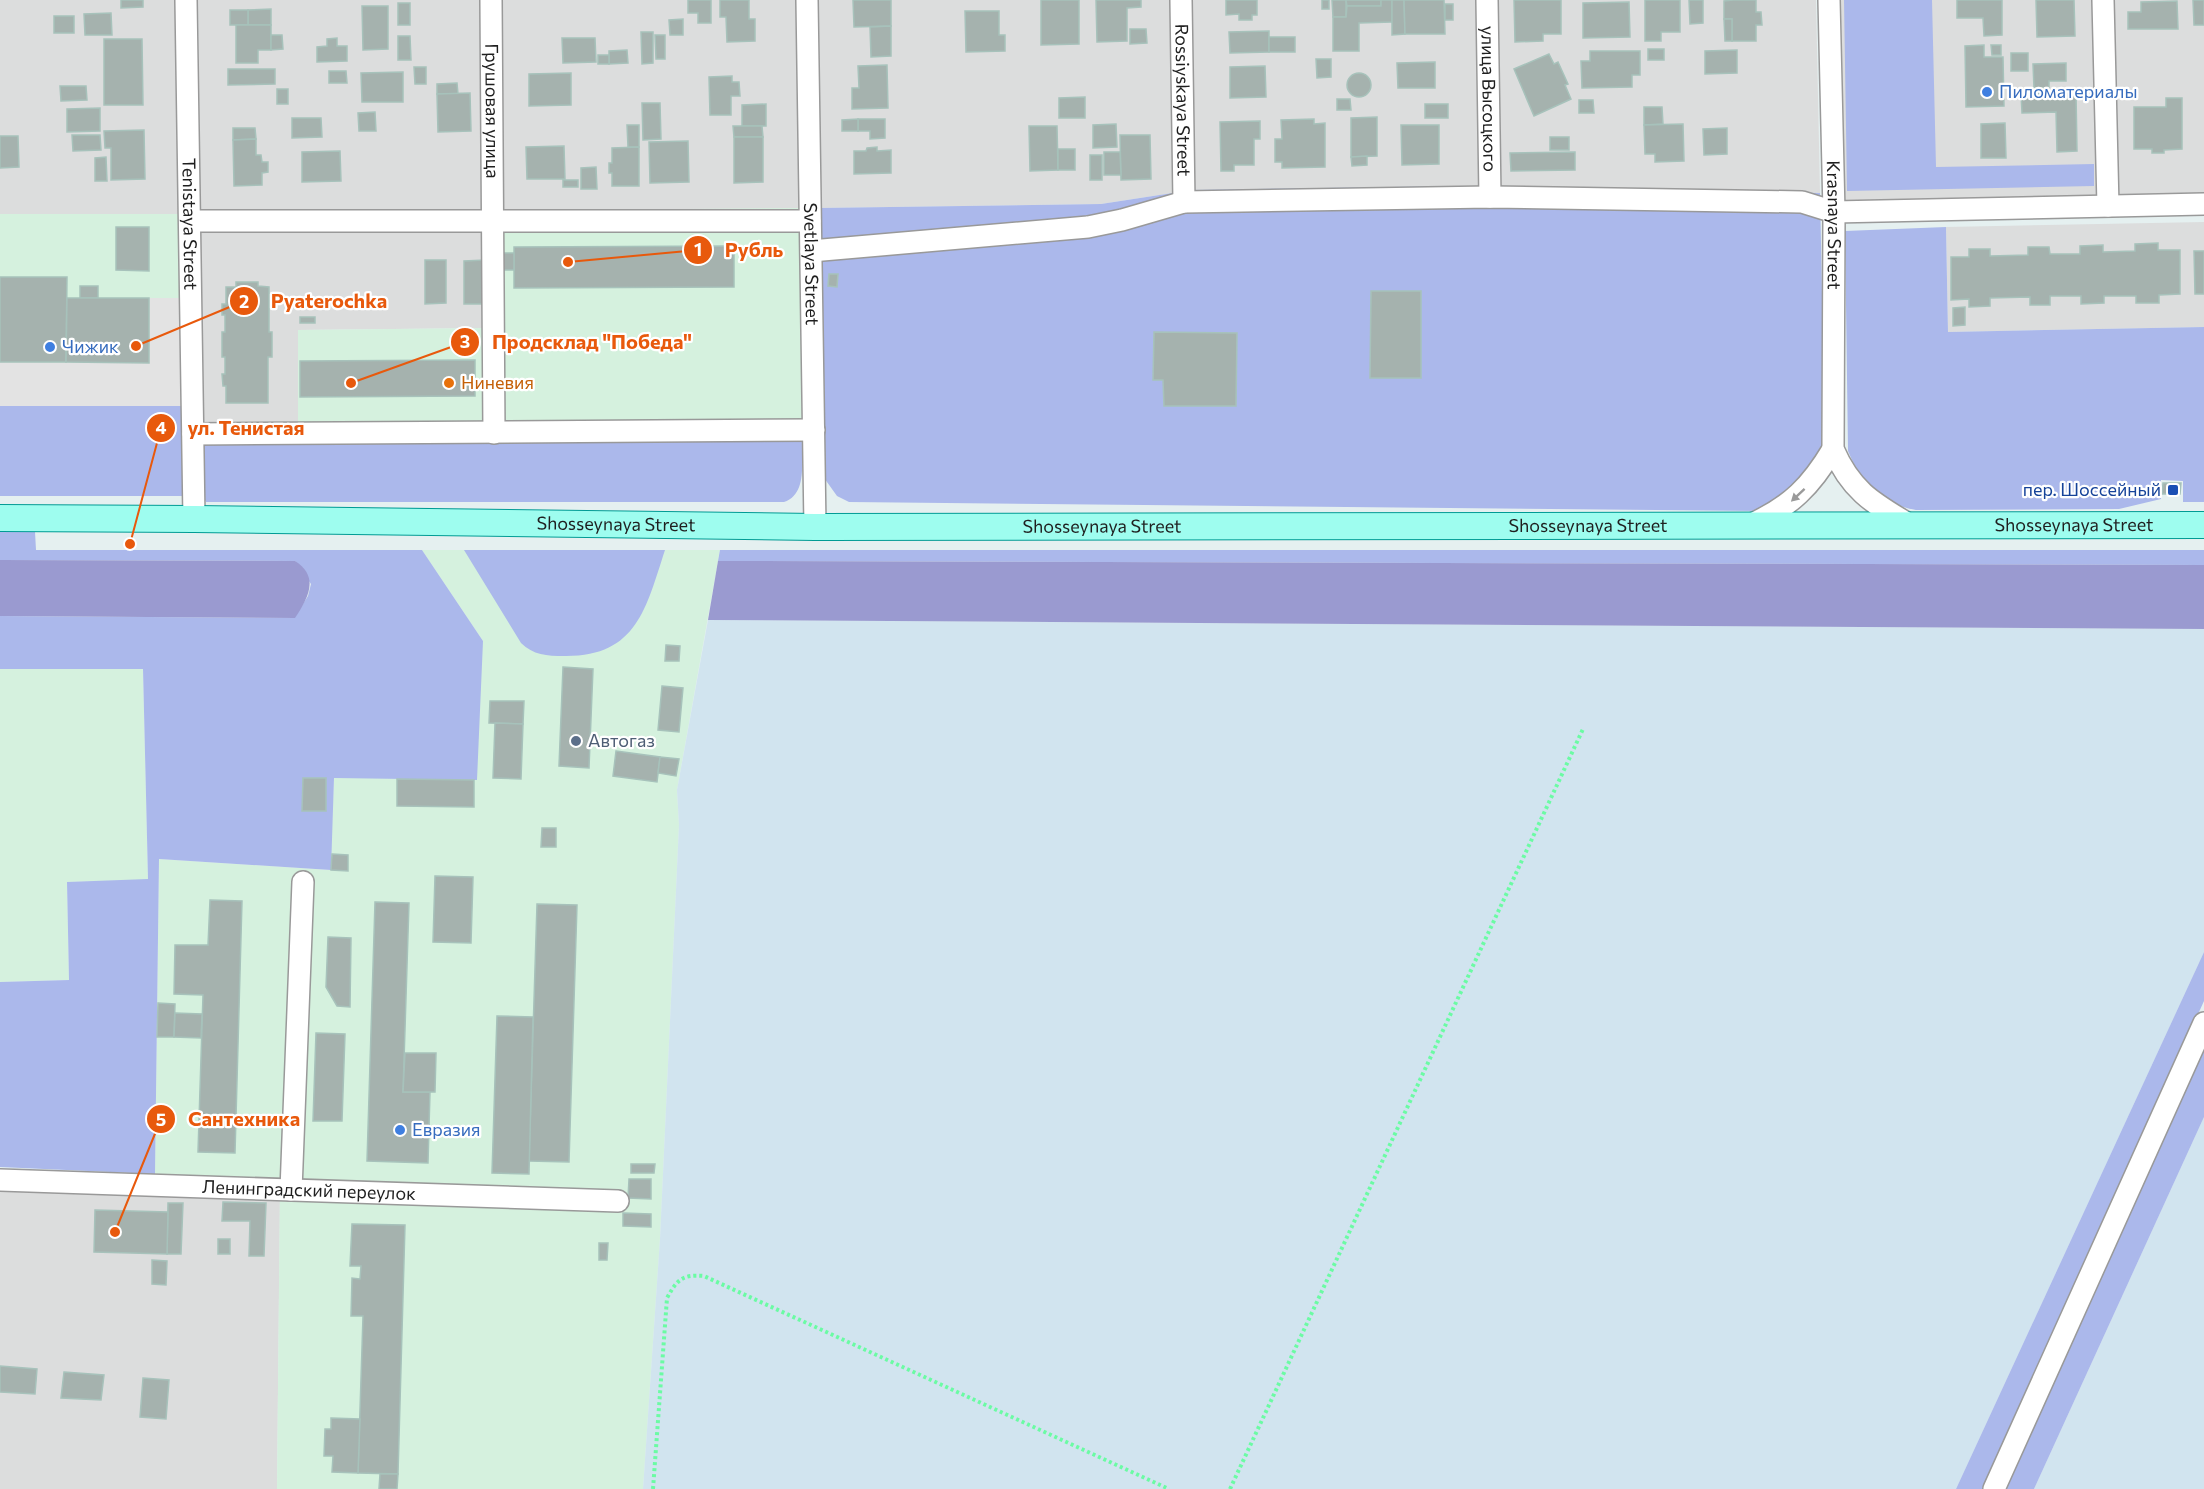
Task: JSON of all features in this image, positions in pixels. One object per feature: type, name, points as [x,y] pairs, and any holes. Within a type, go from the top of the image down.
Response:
[{"type":"main road","name":"Shosseynaya Street","points":[[0,518],[815,527],[2204,525]]},
{"type":"street","name":"Tenistaya Street","points":[[186,0],[194,519]]},
{"type":"street","name":"Грушовая улица","points":[[491,0],[494,432]]},
{"type":"street","name":"Svetlaya Street","points":[[807,0],[815,527]]},
{"type":"street","name":"Rossiyskaya Street","points":[[1181,0],[1184,202]]},
{"type":"street","name":"улица Высоцкого","points":[[1487,0],[1490,197]]},
{"type":"street","name":"Krasnaya Street","points":[[1829,0],[1834,212],[1833,449]]},
{"type":"street","points":[[2103,0],[2108,206]]},
{"type":"street","points":[[1151,212],[1171,189],[1178,172],[1183,147]]},
{"type":"street","points":[[811,251],[1088,227],[1184,202],[1490,197],[1802,202],[1834,212],[2204,204]]},
{"type":"street","points":[[190,221],[810,221]]},
{"type":"street","points":[[193,434],[814,430]]},
{"type":"street","points":[[1833,449],[1849,479],[1863,495],[1910,525]]},
{"type":"street","points":[[1749,526],[1776,513],[1792,501],[1820,471],[1833,449]]},
{"type":"street","points":[[291,1190],[303,882]]},
{"type":"street","points":[[1994,1489],[2204,1023]]},
{"type":"street","name":"Ленинградский переулок","points":[[0,1180],[618,1201]]},
{"type":"path","points":[[1230,1489],[1583,729]]},
{"type":"path","points":[[653,1489],[667,1298],[682,1278],[693,1275],[704,1276],[1169,1489]]},
{"type":"shaded area","points":[[0,0],[176,0],[181,214],[0,214]]},
{"type":"shaded area","points":[[198,0],[1816,0],[1820,193],[1462,186],[1192,190],[1101,204],[818,208],[488,328],[298,330],[298,444],[202,444]]},
{"type":"shaded area","points":[[1837,0],[2204,0],[2204,194],[1840,201]]},
{"type":"shaded area","points":[[1844,0],[1932,0],[1936,167],[2094,164],[2094,186],[1847,191]]},
{"type":"shaded area","points":[[1462,186],[1820,193],[1825,444],[1797,484],[1761,511],[849,502],[837,496],[822,475],[818,208],[1101,204],[1192,190]]},
{"type":"shaded area","points":[[801,208],[802,440],[298,444],[298,330],[488,328],[487,211]]},
{"type":"shaded area","points":[[0,214],[181,214],[183,406],[0,406]]},
{"type":"shaded area","points":[[2204,222],[2204,327],[1948,332],[1946,227]]},
{"type":"shaded area","points":[[1946,227],[1948,332],[2204,327],[2204,502],[2183,502],[2183,481],[2161,480],[2161,499],[2119,509],[1916,510],[1892,503],[1866,482],[1848,451],[1845,231]]},
{"type":"shaded area","points":[[149,298],[182,298],[183,406],[0,406],[0,362],[148,363]]},
{"type":"shaded area","points":[[0,406],[183,406],[185,496],[0,496]]},
{"type":"shaded area","points":[[802,440],[800,484],[792,498],[784,502],[206,502],[203,497],[202,444]]},
{"type":"shaded area","points":[[0,532],[35,532],[36,550],[422,550],[483,641],[477,780],[334,778],[331,870],[159,859],[155,1174],[0,1167],[0,982],[69,980],[67,882],[148,879],[143,669],[0,669],[0,616],[294,618],[308,596],[311,584],[295,561],[0,560]]},
{"type":"shaded area","points":[[422,550],[720,550],[677,790],[679,825],[660,1239],[643,1489],[277,1489],[280,1180],[155,1174],[159,859],[330,870],[334,778],[483,641]]},
{"type":"shaded area","points":[[464,550],[665,550],[644,609],[635,625],[623,638],[608,648],[589,654],[552,656],[530,650],[521,643]]},
{"type":"shaded area","points":[[720,550],[2204,550],[2204,565],[718,561]]},
{"type":"shaded area","points":[[0,560],[295,561],[303,567],[307,574],[309,588],[304,603],[295,618],[0,616]]},
{"type":"shaded area","points":[[718,561],[2204,565],[2204,629],[708,620]]},
{"type":"shaded area","points":[[708,620],[2204,629],[2204,952],[1956,1489],[643,1489],[660,1239],[679,825],[677,790]]},
{"type":"shaded area","points":[[0,669],[143,669],[148,880],[67,882],[69,980],[0,982]]},
{"type":"shaded area","points":[[2204,952],[2204,1001],[1982,1489],[1956,1489]]},
{"type":"shaded area","points":[[2204,1041],[2204,1117],[2034,1489],[2002,1489]]},
{"type":"shaded area","points":[[2204,1117],[2204,1489],[2034,1489]]},
{"type":"shaded area","points":[[0,1188],[280,1200],[277,1489],[0,1489]]},
{"type":"building","points":[[121,0],[143,0],[143,7],[121,8]]},
{"type":"building","points":[[688,0],[711,0],[711,23],[698,23],[698,13],[688,13]]},
{"type":"building","points":[[720,0],[749,0],[749,19],[755,19],[755,41],[727,42],[726,17],[720,17]]},
{"type":"building","points":[[853,0],[891,0],[891,26],[854,27]]},
{"type":"building","points":[[1041,0],[1079,0],[1079,44],[1041,45]]},
{"type":"building","points":[[1096,0],[1141,0],[1141,7],[1127,8],[1127,41],[1097,42]]},
{"type":"building","points":[[1226,0],[1257,0],[1257,15],[1252,15],[1252,20],[1239,20],[1239,14],[1226,15]]},
{"type":"building","points":[[1322,0],[1329,0],[1329,9],[1322,9]]},
{"type":"building","points":[[1332,0],[1346,0],[1346,17],[1333,17]]},
{"type":"building","points":[[1346,0],[1381,0],[1381,6],[1347,6]]},
{"type":"building","points":[[1381,0],[1392,0],[1392,22],[1359,23],[1359,51],[1333,51],[1333,17],[1346,17],[1347,6],[1381,6]]},
{"type":"building","points":[[1392,0],[1404,0],[1405,34],[1392,35]]},
{"type":"building","points":[[1404,0],[1444,0],[1445,34],[1405,34]]},
{"type":"building","points":[[1514,0],[1561,0],[1561,34],[1543,34],[1543,41],[1515,42]]},
{"type":"building","points":[[1645,0],[1680,0],[1680,32],[1661,32],[1661,41],[1645,41]]},
{"type":"building","points":[[1689,0],[1703,0],[1703,23],[1690,24]]},
{"type":"building","points":[[1756,0],[1756,12],[1761,12],[1762,25],[1756,25],[1756,41],[1732,41],[1732,19],[1724,19],[1724,1]]},
{"type":"building","points":[[1957,0],[2002,0],[2002,35],[1984,36],[1983,18],[1957,18]]},
{"type":"building","points":[[2036,0],[2074,0],[2075,36],[2037,37]]},
{"type":"building","points":[[2193,0],[2204,0],[2204,25],[2194,25]]},
{"type":"building","points":[[2177,1],[2178,29],[2128,29],[2128,12],[2141,12],[2141,2]]},
{"type":"building","points":[[1629,2],[1630,37],[1583,38],[1583,3]]},
{"type":"building","points":[[398,3],[410,3],[410,25],[398,25]]},
{"type":"building","points":[[1445,4],[1453,4],[1453,20],[1445,20]]},
{"type":"building","points":[[362,6],[388,6],[388,49],[363,50]]},
{"type":"building","points":[[271,9],[271,25],[248,25],[248,10]]},
{"type":"building","points":[[230,10],[248,10],[248,25],[230,25]]},
{"type":"building","points":[[965,11],[999,11],[999,35],[1005,35],[1005,51],[966,52]]},
{"type":"building","points":[[111,13],[112,35],[85,35],[84,14]]},
{"type":"building","points":[[54,16],[74,16],[74,33],[54,33]]},
{"type":"building","points":[[683,19],[683,35],[670,35],[669,20]]},
{"type":"building","points":[[1724,19],[1732,19],[1732,41],[1725,41]]},
{"type":"building","points":[[236,25],[271,25],[271,50],[258,50],[258,63],[236,63]]},
{"type":"building","points":[[891,26],[891,56],[871,57],[870,27]]},
{"type":"building","points":[[1130,29],[1146,29],[1147,43],[1130,44]]},
{"type":"building","points":[[1269,31],[1269,52],[1230,53],[1229,32]]},
{"type":"building","points":[[641,32],[653,32],[653,63],[642,64]]},
{"type":"building","points":[[271,35],[282,35],[283,49],[271,50]]},
{"type":"building","points":[[655,35],[665,35],[665,59],[656,59]]},
{"type":"building","points":[[398,36],[410,36],[411,60],[398,60]]},
{"type":"building","points":[[1269,37],[1295,37],[1295,52],[1269,52]]},
{"type":"building","points":[[337,38],[337,46],[347,46],[347,61],[317,62],[317,47],[327,46],[327,39]]},
{"type":"building","points":[[562,38],[595,38],[596,62],[563,63]]},
{"type":"building","points":[[104,39],[142,39],[143,105],[104,105]]},
{"type":"building","points":[[1984,45],[1984,57],[2003,57],[2004,106],[1966,107],[1965,46]]},
{"type":"building","points":[[1991,45],[2001,45],[2001,55],[1992,55]]},
{"type":"building","points":[[1648,49],[1664,49],[1664,60],[1648,60]]},
{"type":"building","points":[[627,50],[628,63],[609,64],[609,51]]},
{"type":"building","points":[[1737,50],[1737,73],[1705,74],[1705,51]]},
{"type":"building","points":[[1590,51],[1640,51],[1640,75],[1632,75],[1632,87],[1582,88],[1581,61],[1590,61]]},
{"type":"building","points":[[2011,53],[2028,53],[2028,71],[2011,71]]},
{"type":"building","points":[[1549,54],[1554,64],[1558,62],[1568,84],[1565,85],[1571,99],[1534,116],[1514,69]]},
{"type":"building","points":[[598,55],[609,55],[609,64],[598,64]]},
{"type":"building","points":[[1316,59],[1331,59],[1331,77],[1317,78]]},
{"type":"building","points":[[1435,62],[1435,88],[1398,88],[1397,63]]},
{"type":"building","points":[[2066,63],[2066,81],[2049,81],[2049,88],[2034,88],[2033,64]]},
{"type":"building","points":[[887,65],[888,108],[852,109],[852,88],[859,88],[858,66]]},
{"type":"building","points":[[1265,66],[1266,97],[1230,98],[1230,67]]},
{"type":"building","points":[[414,67],[426,67],[426,84],[415,84]]},
{"type":"building","points":[[228,69],[275,69],[275,84],[228,85]]},
{"type":"building","points":[[329,71],[346,71],[347,83],[329,83]]},
{"type":"building","points":[[403,72],[403,102],[362,102],[361,73]]},
{"type":"building","points":[[571,73],[571,105],[529,106],[529,74]]},
{"type":"building","points":[[1359,73],[1364,74],[1370,80],[1370,90],[1364,96],[1359,97],[1354,96],[1348,90],[1347,85],[1348,80],[1354,74]]},
{"type":"building","points":[[732,76],[732,82],[739,82],[740,96],[731,96],[731,115],[710,115],[709,77]]},
{"type":"building","points":[[457,83],[458,94],[437,94],[437,84]]},
{"type":"building","points":[[60,86],[86,86],[87,100],[61,101]]},
{"type":"building","points":[[277,89],[288,89],[288,104],[277,104]]},
{"type":"building","points":[[470,93],[471,131],[438,132],[437,94]]},
{"type":"building","points":[[2076,93],[2077,151],[2057,152],[2056,112],[2022,113],[2021,94]]},
{"type":"building","points":[[1085,97],[1085,118],[1059,118],[1059,98]]},
{"type":"building","points":[[2166,98],[2182,98],[2182,149],[2152,153],[2152,149],[2134,149],[2134,107],[2166,107]]},
{"type":"building","points":[[1337,99],[1350,99],[1351,110],[1337,110]]},
{"type":"building","points":[[1579,100],[1593,100],[1594,113],[1579,113]]},
{"type":"building","points":[[642,103],[660,103],[661,139],[643,140]]},
{"type":"building","points":[[766,104],[766,126],[742,126],[742,105]]},
{"type":"building","points":[[1425,104],[1448,104],[1448,118],[1425,118]]},
{"type":"building","points":[[1644,107],[1662,107],[1663,124],[1644,125]]},
{"type":"building","points":[[100,108],[100,131],[67,132],[67,109]]},
{"type":"building","points":[[375,112],[376,131],[359,131],[358,113]]},
{"type":"building","points":[[1377,117],[1377,156],[1351,157],[1351,118]]},
{"type":"building","points":[[292,118],[321,118],[322,137],[292,138]]},
{"type":"building","points":[[858,119],[885,119],[885,138],[870,139],[870,131],[858,131]]},
{"type":"building","points":[[858,119],[858,131],[842,131],[842,120]]},
{"type":"building","points":[[1314,119],[1314,124],[1325,123],[1325,167],[1282,168],[1282,162],[1275,162],[1275,139],[1282,139],[1281,120]]},
{"type":"building","points":[[1260,121],[1260,139],[1254,139],[1254,165],[1234,165],[1234,171],[1221,171],[1220,122]]},
{"type":"building","points":[[2005,123],[2006,158],[1981,158],[1981,124]]},
{"type":"building","points":[[1116,124],[1117,147],[1093,148],[1093,125]]},
{"type":"building","points":[[1683,124],[1684,161],[1655,162],[1655,154],[1645,154],[1644,125]]},
{"type":"building","points":[[627,125],[639,125],[639,147],[628,147]]},
{"type":"building","points":[[1401,125],[1439,125],[1439,164],[1402,165]]},
{"type":"building","points":[[733,126],[762,126],[763,137],[734,137]]},
{"type":"building","points":[[1029,126],[1057,126],[1058,170],[1030,171]]},
{"type":"building","points":[[233,128],[255,128],[256,139],[233,140]]},
{"type":"building","points":[[1727,128],[1727,154],[1704,155],[1703,129]]},
{"type":"building","points":[[144,130],[145,179],[111,180],[111,148],[105,148],[104,131]]},
{"type":"building","points":[[72,135],[100,135],[101,150],[73,151]]},
{"type":"building","points":[[1120,135],[1150,135],[1151,179],[1121,180]]},
{"type":"building","points":[[0,136],[18,136],[19,167],[0,168]]},
{"type":"building","points":[[734,137],[763,137],[763,182],[734,183]]},
{"type":"building","points":[[1550,137],[1569,137],[1569,150],[1550,150]]},
{"type":"building","points":[[256,139],[256,155],[261,155],[262,162],[268,162],[268,172],[262,173],[262,185],[234,186],[233,140]]},
{"type":"building","points":[[688,141],[689,182],[650,183],[649,142]]},
{"type":"building","points":[[564,146],[565,179],[527,179],[526,147]]},
{"type":"building","points":[[639,147],[639,186],[612,186],[609,163],[612,163],[612,148]]},
{"type":"building","points":[[877,147],[877,151],[891,150],[891,173],[854,174],[854,151],[866,151],[867,148]]},
{"type":"building","points":[[1058,149],[1075,149],[1075,170],[1058,170]]},
{"type":"building","points":[[340,151],[341,181],[302,182],[302,152]]},
{"type":"building","points":[[1104,152],[1120,152],[1121,175],[1104,175]]},
{"type":"building","points":[[1575,152],[1575,170],[1511,171],[1510,153]]},
{"type":"building","points":[[1090,155],[1102,155],[1102,180],[1090,180]]},
{"type":"building","points":[[1367,156],[1367,165],[1352,166],[1351,157]]},
{"type":"building","points":[[106,157],[107,181],[95,181],[95,158]]},
{"type":"building","points":[[596,167],[597,189],[581,189],[581,168]]},
{"type":"building","points":[[563,180],[578,180],[578,187],[563,187]]},
{"type":"building","points":[[116,227],[149,227],[149,271],[116,270]]},
{"type":"building","points":[[2158,243],[2158,250],[2180,250],[2180,294],[2159,295],[2159,303],[2136,303],[2136,296],[2104,296],[2104,303],[2081,304],[2081,296],[2050,296],[2050,305],[2030,305],[2030,297],[1990,298],[1990,306],[1969,307],[1969,299],[1951,300],[1951,257],[1969,257],[1969,249],[1990,249],[1990,256],[2028,255],[2028,247],[2049,247],[2050,254],[2080,254],[2080,246],[2103,245],[2103,252],[2135,251],[2135,244]]},
{"type":"building","points":[[734,246],[734,287],[514,288],[514,247]]},
{"type":"building","points":[[2194,251],[2204,251],[2204,294],[2195,294]]},
{"type":"building","points":[[503,253],[514,253],[514,270],[503,270]]},
{"type":"building","points":[[425,260],[446,260],[446,303],[425,304]]},
{"type":"building","points":[[485,260],[485,304],[464,304],[464,261]]},
{"type":"building","points":[[829,274],[838,274],[837,287],[828,286]]},
{"type":"building","points":[[0,277],[67,277],[66,362],[0,362]]},
{"type":"building","points":[[236,282],[258,282],[258,286],[269,287],[269,332],[272,332],[272,357],[268,357],[268,403],[226,403],[226,386],[223,386],[222,374],[225,374],[222,332],[225,332],[225,315],[222,315],[222,304],[226,304],[226,287],[236,287]]},
{"type":"building","points":[[80,286],[98,286],[98,298],[80,298]]},
{"type":"building","points":[[1371,291],[1421,291],[1421,378],[1370,378]]},
{"type":"building","points":[[67,298],[149,298],[149,363],[66,362]]},
{"type":"building","points":[[1965,307],[1965,325],[1953,326],[1953,308]]},
{"type":"building","points":[[300,317],[315,317],[315,323],[300,323]]},
{"type":"building","points":[[1154,332],[1237,333],[1236,406],[1164,406],[1163,380],[1153,380]]},
{"type":"building","points":[[475,360],[475,396],[300,397],[300,361]]},
{"type":"building","points":[[2163,483],[2181,483],[2180,494],[2162,494]]},
{"type":"building","points":[[666,645],[680,646],[679,661],[665,661]]},
{"type":"building","points":[[563,667],[593,669],[589,768],[559,766]]},
{"type":"building","points":[[662,686],[683,688],[679,732],[658,730]]},
{"type":"building","points":[[490,701],[524,701],[523,724],[489,723]]},
{"type":"building","points":[[495,723],[523,724],[521,779],[493,778]]},
{"type":"building","points":[[616,751],[660,757],[657,782],[613,776]]},
{"type":"building","points":[[660,757],[679,759],[676,776],[658,773]]},
{"type":"building","points":[[303,778],[326,778],[326,811],[302,811]]},
{"type":"building","points":[[397,779],[474,780],[474,807],[397,806]]},
{"type":"building","points":[[542,828],[556,828],[556,847],[541,847]]},
{"type":"building","points":[[332,854],[348,855],[348,871],[331,870]]},
{"type":"building","points":[[435,876],[473,877],[471,943],[433,942]]},
{"type":"building","points":[[210,900],[242,901],[235,1153],[198,1152],[203,995],[174,994],[175,945],[208,945]]},
{"type":"building","points":[[375,902],[409,903],[403,1092],[430,1092],[428,1163],[367,1161]]},
{"type":"building","points":[[537,904],[577,905],[569,1162],[529,1161]]},
{"type":"building","points":[[328,937],[351,938],[350,1007],[337,1006],[326,987]]},
{"type":"building","points":[[158,1003],[175,1004],[174,1037],[157,1037]]},
{"type":"building","points":[[175,1013],[202,1014],[201,1038],[174,1037]]},
{"type":"building","points":[[497,1016],[533,1017],[529,1174],[492,1173]]},
{"type":"building","points":[[316,1033],[345,1034],[342,1121],[313,1121]]},
{"type":"building","points":[[405,1053],[436,1053],[435,1092],[403,1092]]},
{"type":"building","points":[[631,1164],[655,1164],[654,1173],[631,1173]]},
{"type":"building","points":[[629,1179],[651,1179],[651,1199],[628,1198]]},
{"type":"building","points":[[223,1202],[266,1203],[264,1256],[249,1256],[250,1221],[222,1221]]},
{"type":"building","points":[[168,1203],[183,1203],[181,1254],[167,1254]]},
{"type":"building","points":[[95,1210],[168,1212],[167,1254],[94,1252]]},
{"type":"building","points":[[623,1213],[651,1214],[651,1227],[623,1226]]},
{"type":"building","points":[[352,1224],[405,1225],[398,1474],[358,1473],[363,1316],[351,1316],[352,1278],[360,1279],[361,1266],[350,1266]]},
{"type":"building","points":[[218,1239],[230,1239],[230,1254],[218,1254]]},
{"type":"building","points":[[599,1243],[608,1243],[607,1260],[599,1260]]},
{"type":"building","points":[[152,1260],[167,1261],[166,1285],[152,1284]]},
{"type":"building","points":[[0,1366],[37,1369],[35,1394],[0,1392]]},
{"type":"building","points":[[64,1372],[104,1375],[101,1400],[61,1398]]},
{"type":"building","points":[[143,1378],[169,1380],[166,1419],[140,1417]]},
{"type":"building","points":[[331,1418],[360,1419],[358,1473],[332,1472],[333,1456],[324,1456],[325,1429],[331,1429]]},
{"type":"building","points":[[380,1474],[398,1474],[397,1489],[379,1489]]},
{"type":"place","name":"Пиломатериалы","points":[[1987,92]]},
{"type":"place","name":"Рубль","points":[[568,262]]},
{"type":"place","name":"Pyaterochka","points":[[136,346]]},
{"type":"place","name":"Чижик","points":[[50,347]]},
{"type":"place","name":"Продсклад \"Победа\"","points":[[351,383]]},
{"type":"place","name":"Ниневия","points":[[449,383]]},
{"type":"place","name":"пер. Шоссейный","points":[[2173,490]]},
{"type":"place","name":"ул. Тенистая","points":[[130,544]]},
{"type":"place","name":"Автогаз","points":[[576,741]]},
{"type":"place","name":"Евразия","points":[[400,1130]]},
{"type":"place","name":"Сантехника","points":[[115,1232]]}]
